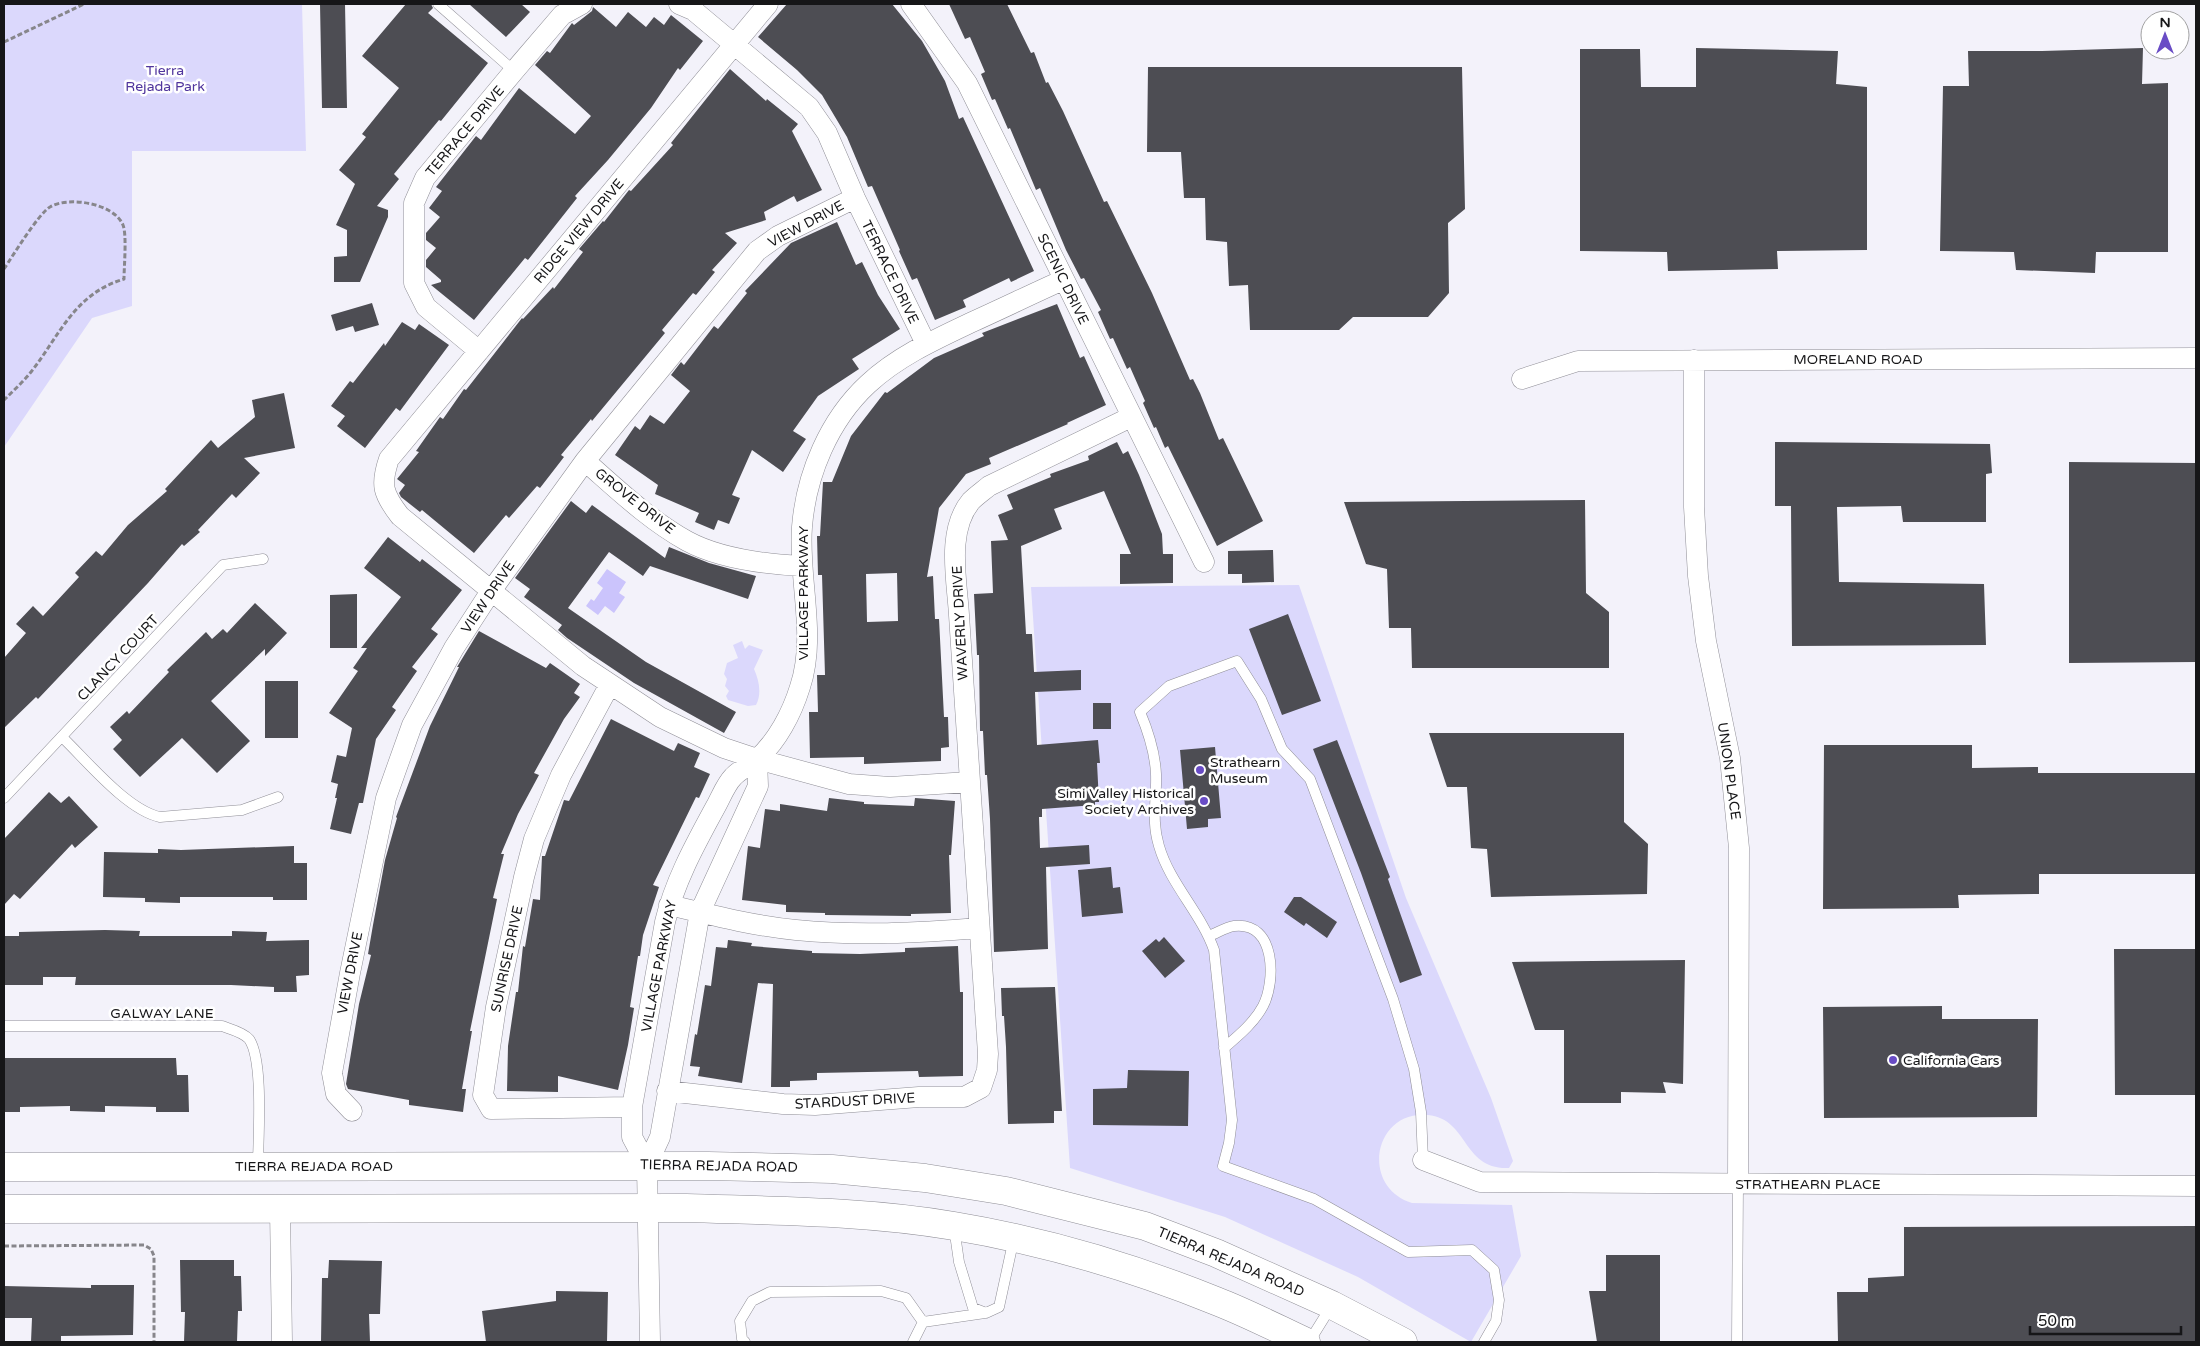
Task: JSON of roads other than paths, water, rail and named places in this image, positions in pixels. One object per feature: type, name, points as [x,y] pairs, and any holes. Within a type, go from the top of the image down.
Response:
[{"type":"main road","name":"TIERRA REJADA ROAD","points":[[4,1167],[647,1165],[832,1169],[925,1178],[1006,1192],[1144,1226],[1216,1253],[1332,1305],[1403,1342]]},
{"type":"main road","points":[[4,1209],[648,1208],[795,1211],[954,1226],[1065,1250],[1145,1274],[1218,1301],[1307,1342]]},
{"type":"street","name":"TERRACE DRIVE","points":[[479,351],[426,307],[414,283],[414,203],[425,178],[514,71],[562,15],[582,4]]},
{"type":"street","name":"TERRACE DRIVE","points":[[679,4],[693,10],[809,107],[827,133],[855,198],[926,344]]},
{"type":"street","name":"RIDGE VIEW DRIVE","points":[[491,590],[400,516],[388,500],[383,478],[389,459],[768,4]]},
{"type":"street","name":"SCENIC DRIVE","points":[[911,4],[967,83],[1204,562]]},
{"type":"street","name":"VIEW DRIVE","points":[[352,1111],[336,1094],[332,1073],[359,926],[386,798],[412,725],[434,681],[491,590],[585,461],[757,251],[778,236],[855,198]]},
{"type":"street","name":"VILLAGE PARKWAY","points":[[647,1165],[632,1137],[632,1108],[669,905],[690,853],[732,777],[772,744],[782,729],[800,686],[806,650],[801,566],[802,526],[809,485],[820,450],[840,417],[867,385],[894,364],[926,344],[1063,280]]},
{"type":"street","name":"MORELAND ROAD","points":[[1522,379],[1578,361],[2196,358]]},
{"type":"street","name":"UNION PLACE","points":[[1694,360],[1694,507],[1698,576],[1706,641],[1730,758],[1739,848],[1738,1184]]},
{"type":"street","name":"WAVERLY DRIVE","points":[[981,1088],[987,1070],[988,1054],[969,782],[956,548],[959,524],[971,502],[989,486],[1131,417]]},
{"type":"street","name":"GROVE DRIVE","points":[[585,461],[652,518],[688,541],[721,554],[778,565],[801,566]]},
{"type":"street","points":[[491,590],[583,666],[660,717],[724,748],[756,759],[848,784],[890,787],[969,782]]},
{"type":"street","name":"SUNRISE DRIVE","points":[[610,684],[561,775],[534,839],[496,1007],[483,1095],[491,1109],[632,1108]]},
{"type":"street","name":"VILLAGE PARKWAY","points":[[650,1342],[647,1165],[660,1137],[700,912],[758,786],[756,759]]},
{"type":"street","points":[[669,905],[795,930],[912,934],[979,928]]},
{"type":"street","name":"STARDUST DRIVE","points":[[667,1091],[773,1104],[815,1105],[919,1097],[964,1097],[981,1088]]},
{"type":"street","name":"STRATHEARN PLACE","points":[[1423,1160],[1480,1182],[2196,1186]]},
{"type":"street","points":[[280,1208],[282,1342]]},
{"type":"lane","points":[[438,4],[514,71]]},
{"type":"lane","name":"CLANCY COURT","points":[[4,798],[224,565],[263,559]]},
{"type":"lane","points":[[1423,1160],[1421,1112],[1414,1069],[1393,999],[1310,779],[1282,749],[1261,699],[1237,661],[1169,686],[1140,712],[1150,734],[1156,774],[1153,818],[1159,847],[1173,878],[1209,936],[1217,965],[1232,1120],[1223,1166],[1314,1198],[1408,1252],[1472,1250],[1494,1270],[1499,1300],[1496,1321],[1484,1342]]},
{"type":"lane","points":[[62,738],[131,804],[149,815],[160,817],[242,810],[278,797]]},
{"type":"lane","points":[[1209,936],[1234,926],[1251,928],[1264,938],[1270,952],[1269,987],[1263,1006],[1245,1030],[1224,1048]]},
{"type":"lane","name":"GALWAY LANE","points":[[4,1026],[222,1026],[235,1030],[249,1039],[257,1065],[258,1167]]},
{"type":"lane","points":[[1737,1342],[1738,1184]]},
{"type":"lane","points":[[954,1226],[959,1262],[973,1308],[986,1313]]},
{"type":"lane","points":[[923,1322],[986,1313],[999,1307],[1014,1238]]},
{"type":"lane","points":[[745,1342],[742,1340],[740,1321],[752,1301],[770,1292],[881,1291],[906,1298],[923,1322]]},
{"type":"lane","points":[[1307,1342],[1332,1305]]},
{"type":"lane","points":[[913,1342],[923,1322]]},
{"type":"place","name":"Strathearn Museum","points":[[1200,770]]},
{"type":"place","name":"Simi Valley Historical Society Archives","points":[[1204,801]]},
{"type":"place","name":"California Cars","points":[[1893,1060]]},
{"type":"park label","name":"Tierra Rejada Park","points":[[165,78]]}]
